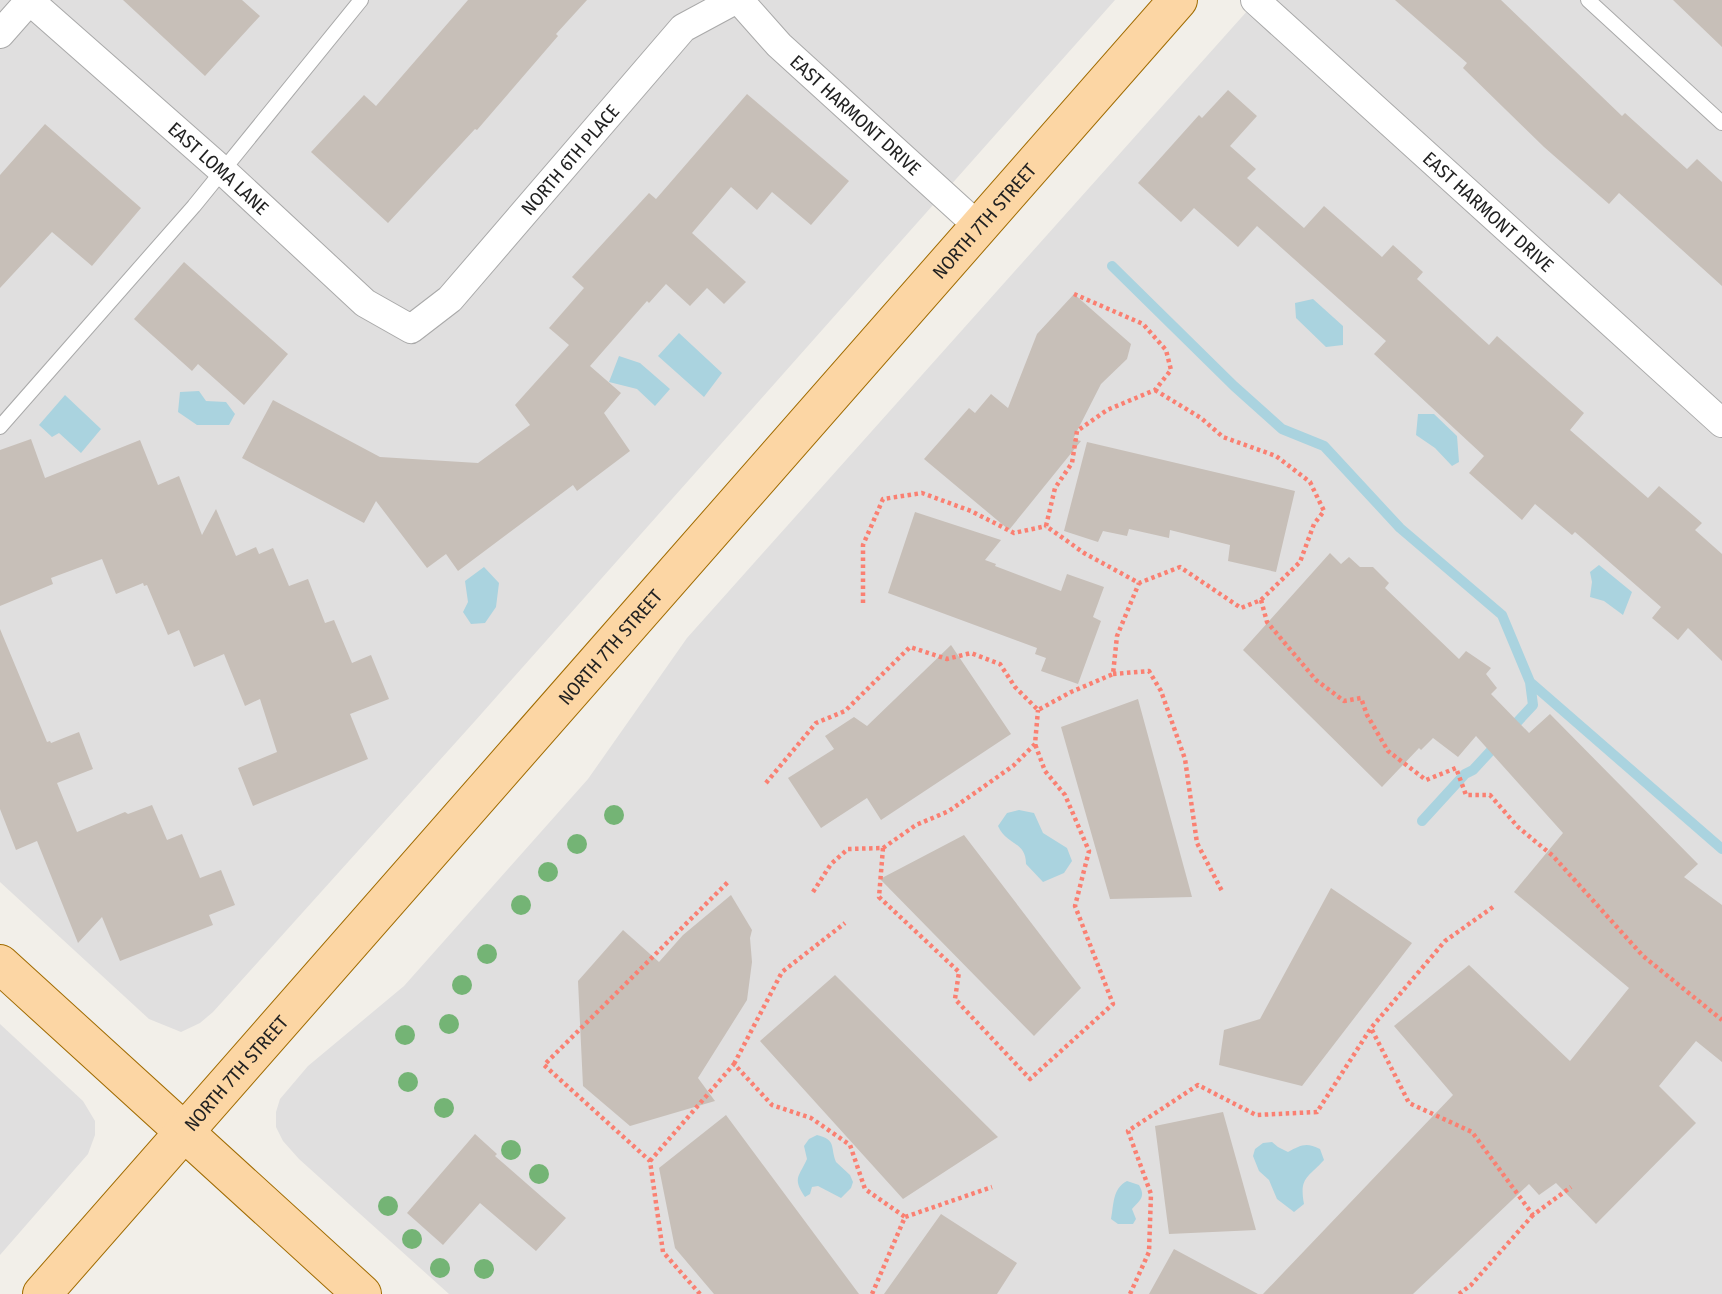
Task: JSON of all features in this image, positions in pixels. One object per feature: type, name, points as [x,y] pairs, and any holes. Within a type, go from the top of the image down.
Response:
[{"type":"main road","name":"NORTH 7TH STREET","points":[[42,1294],[1178,0]]},
{"type":"main road","points":[[0,964],[362,1294]]},
{"type":"street","name":"EAST LOMA LANE","points":[[30,0],[223,171],[365,303],[411,329]]},
{"type":"street","points":[[0,34],[30,0]]},
{"type":"street","name":"EAST HARMONT DRIVE","points":[[737,0],[779,45],[978,226]]},
{"type":"street","name":"NORTH 6TH PLACE","points":[[411,329],[450,299],[683,27],[737,0]]},
{"type":"street","name":"EAST HARMONT DRIVE","points":[[1255,0],[1722,424]]},
{"type":"lane","points":[[0,427],[223,171],[361,0]]},
{"type":"lane","points":[[1588,0],[1722,123]]},
{"type":"path","points":[[1045,526],[1055,488],[1072,463],[1077,431],[1107,411],[1155,390],[1171,370],[1166,350],[1143,324],[1074,294]]},
{"type":"path","points":[[1113,674],[1117,636],[1139,583],[1180,567],[1241,608],[1261,600],[1300,562],[1314,524],[1324,511],[1310,482],[1276,456],[1223,437],[1201,418],[1155,390]]},
{"type":"path","points":[[863,603],[863,545],[883,499],[922,493],[971,510],[1014,533],[1045,526],[1084,553],[1139,583]]},
{"type":"path","points":[[1261,600],[1266,622],[1315,680],[1344,701],[1361,698],[1367,715],[1388,751],[1426,780],[1456,768],[1466,795],[1490,795],[1518,828],[1553,856],[1643,956],[1722,1020]]},
{"type":"path","points":[[766,783],[816,723],[845,711],[910,647],[947,659],[971,653],[1000,664],[1015,687],[1038,710]]},
{"type":"path","points":[[1038,710],[1070,692],[1113,674],[1149,670],[1161,691],[1185,759],[1197,843],[1223,893]]},
{"type":"path","points":[[883,848],[879,897],[959,972],[955,999],[1030,1079],[1113,1004],[1075,906],[1089,851],[1065,795],[1045,771],[1035,744],[1038,710]]},
{"type":"path","points":[[813,892],[831,864],[848,849],[883,848],[916,825],[949,811],[1013,766],[1035,744]]},
{"type":"path","points":[[700,1294],[663,1252],[650,1161],[544,1065],[729,881]]},
{"type":"path","points":[[1129,1294],[1149,1252],[1151,1194],[1128,1131],[1198,1085],[1256,1115],[1317,1112],[1371,1028],[1445,941],[1493,907]]},
{"type":"path","points":[[650,1161],[734,1064],[782,972],[845,923]]},
{"type":"path","points":[[1371,1028],[1409,1103],[1472,1132],[1533,1215]]},
{"type":"path","points":[[734,1064],[772,1105],[811,1118],[850,1145],[864,1189],[905,1217]]},
{"type":"path","points":[[872,1294],[905,1217],[992,1187]]},
{"type":"path","points":[[1459,1294],[1471,1285],[1533,1215],[1571,1187]]},
{"type":"shaded area","points":[[0,0],[1115,0],[213,1012],[200,1023],[181,1032],[149,1019],[0,882]]},
{"type":"shaded area","points":[[1257,0],[1722,0],[1722,1294],[449,1294],[299,1159],[283,1141],[276,1127],[276,1112],[280,1099],[308,1066],[404,986],[588,779],[687,638]]},
{"type":"shaded area","points":[[0,1024],[83,1101],[95,1121],[95,1135],[88,1154],[0,1255]]},
{"type":"water","points":[[1313,299],[1343,326],[1343,345],[1326,347],[1296,318],[1295,303]]},
{"type":"water","points":[[679,333],[722,373],[704,397],[658,356]]},
{"type":"water","points":[[619,356],[640,363],[670,389],[655,406],[637,389],[609,382]]},
{"type":"water","points":[[199,391],[206,401],[226,402],[235,414],[229,425],[197,425],[178,412],[180,392]]},
{"type":"water","points":[[65,395],[101,429],[81,453],[59,433],[52,437],[39,425]]},
{"type":"water","points":[[1418,414],[1434,414],[1457,436],[1459,462],[1452,466],[1435,448],[1416,435]]},
{"type":"water","points":[[1599,565],[1632,592],[1623,615],[1604,601],[1590,597],[1590,572]]},
{"type":"water","points":[[484,567],[499,583],[496,607],[485,623],[471,624],[463,612],[468,602],[465,581]]},
{"type":"water","points":[[1019,810],[1034,813],[1043,833],[1067,848],[1072,861],[1064,873],[1043,882],[1026,864],[1020,847],[1002,832],[998,826],[1007,813]]},
{"type":"water","points":[[817,1135],[828,1139],[836,1162],[850,1175],[853,1182],[841,1198],[818,1186],[812,1187],[810,1194],[805,1197],[799,1186],[798,1178],[807,1159],[804,1146],[809,1139]]},
{"type":"water","points":[[1272,1142],[1288,1152],[1304,1145],[1315,1147],[1320,1149],[1324,1160],[1306,1179],[1303,1188],[1304,1204],[1294,1212],[1277,1199],[1269,1180],[1259,1171],[1253,1156],[1255,1149],[1263,1143]]},
{"type":"water","points":[[1127,1181],[1139,1185],[1142,1195],[1132,1209],[1136,1219],[1133,1224],[1118,1224],[1111,1219],[1114,1198],[1122,1184]]},
{"type":"building","points":[[123,0],[242,0],[260,16],[205,76]]},
{"type":"building","points":[[468,0],[587,0],[477,130],[475,129],[388,223],[311,152],[364,95],[376,106]]},
{"type":"building","points":[[1395,0],[1501,0],[1622,116],[1625,113],[1687,169],[1697,159],[1722,182],[1722,286],[1619,193],[1609,204],[1544,147],[1463,68],[1467,63]]},
{"type":"building","points":[[1673,0],[1722,0],[1722,47]]},
{"type":"building","points":[[1228,90],[1257,116],[1230,146],[1256,169],[1247,178],[1304,228],[1324,206],[1382,257],[1393,245],[1423,272],[1417,279],[1489,345],[1497,336],[1584,413],[1570,430],[1648,498],[1659,486],[1702,523],[1695,530],[1722,554],[1722,661],[1688,628],[1678,640],[1652,618],[1661,607],[1575,532],[1572,535],[1535,504],[1522,520],[1469,473],[1484,456],[1374,354],[1386,341],[1257,226],[1238,247],[1194,208],[1181,222],[1138,183],[1199,115],[1202,118]]},
{"type":"building","points":[[747,94],[849,181],[811,225],[772,192],[757,210],[731,187],[692,233],[746,282],[724,304],[707,288],[690,306],[666,284],[649,303],[647,301],[590,366],[621,393],[604,413],[630,451],[577,491],[573,485],[458,571],[446,554],[427,568],[376,501],[364,523],[242,458],[273,400],[380,457],[478,463],[530,425],[515,405],[569,345],[549,328],[584,288],[572,277],[649,193],[656,199]]},
{"type":"building","points":[[45,124],[141,208],[92,266],[52,232],[0,288],[0,175]]},
{"type":"building","points":[[184,262],[288,354],[244,405],[198,364],[192,371],[134,319]]},
{"type":"building","points":[[1074,294],[1131,344],[1127,359],[1101,384],[1073,439],[1081,441],[1009,530],[924,459],[969,408],[975,413],[991,394],[1008,408],[1037,334]]},
{"type":"building","points":[[31,439],[45,478],[140,440],[158,485],[179,476],[202,535],[216,509],[236,556],[256,547],[259,554],[273,548],[289,586],[308,579],[325,623],[334,620],[352,663],[371,655],[389,699],[350,714],[368,759],[253,806],[238,768],[277,752],[260,699],[245,706],[224,654],[194,667],[179,630],[168,635],[147,585],[144,586],[143,583],[116,594],[102,559],[51,578],[53,584],[0,606],[0,450]]},
{"type":"building","points":[[1087,442],[1295,491],[1276,572],[1228,561],[1230,545],[1170,530],[1169,538],[1129,529],[1127,536],[1103,531],[1098,542],[1064,531]]},
{"type":"building","points":[[915,512],[1001,540],[985,560],[996,564],[995,566],[1061,591],[1067,574],[1104,587],[1093,617],[1101,621],[1078,684],[1041,671],[1046,658],[1035,654],[1037,648],[888,593]]},
{"type":"building","points":[[1330,553],[1341,564],[1349,557],[1360,567],[1373,567],[1389,583],[1385,588],[1459,659],[1466,651],[1491,668],[1486,674],[1497,688],[1491,694],[1529,733],[1550,714],[1698,864],[1684,877],[1722,905],[1722,1062],[1696,1041],[1659,1086],[1696,1123],[1596,1224],[1556,1183],[1539,1195],[1529,1184],[1413,1294],[1263,1294],[1453,1095],[1394,1026],[1469,965],[1570,1061],[1629,988],[1514,892],[1563,833],[1476,736],[1458,757],[1433,738],[1421,750],[1419,748],[1382,787],[1243,650]]},
{"type":"building","points":[[0,629],[47,742],[51,743],[79,732],[93,769],[57,783],[77,832],[125,812],[128,814],[152,805],[167,840],[182,834],[200,878],[221,870],[235,905],[209,915],[213,925],[120,961],[102,917],[78,943],[37,841],[16,850],[0,809]]},
{"type":"building","points":[[951,645],[1011,734],[881,820],[867,798],[821,828],[788,778],[834,749],[825,736],[854,717],[867,726]]},
{"type":"building","points":[[1138,699],[1192,897],[1110,899],[1061,727]]},
{"type":"building","points":[[964,835],[1081,988],[1034,1036],[880,879]]},
{"type":"building","points":[[1331,888],[1412,943],[1302,1086],[1219,1065],[1224,1030],[1260,1019]]},
{"type":"building","points":[[731,895],[752,930],[752,962],[747,1000],[698,1078],[715,1101],[630,1126],[583,1086],[578,981],[623,930],[659,962],[683,935]]},
{"type":"building","points":[[835,975],[998,1137],[903,1199],[760,1041]]},
{"type":"building","points":[[1223,1112],[1256,1230],[1169,1234],[1155,1126]]},
{"type":"building","points":[[726,1115],[859,1294],[714,1294],[675,1248],[659,1168]]},
{"type":"building","points":[[475,1134],[497,1154],[495,1156],[566,1218],[536,1251],[480,1203],[443,1245],[407,1213]]},
{"type":"building","points":[[941,1214],[1017,1263],[997,1294],[884,1294]]},
{"type":"building","points":[[1174,1249],[1258,1294],[1149,1294]]},
{"type":"waterway","points":[[1112,266],[1234,386],[1282,429],[1324,446],[1400,528],[1502,615],[1530,682],[1533,705],[1509,731]]},
{"type":"waterway","points":[[1530,682],[1722,849]]},
{"type":"waterway","points":[[1422,821],[1498,743]]}]
